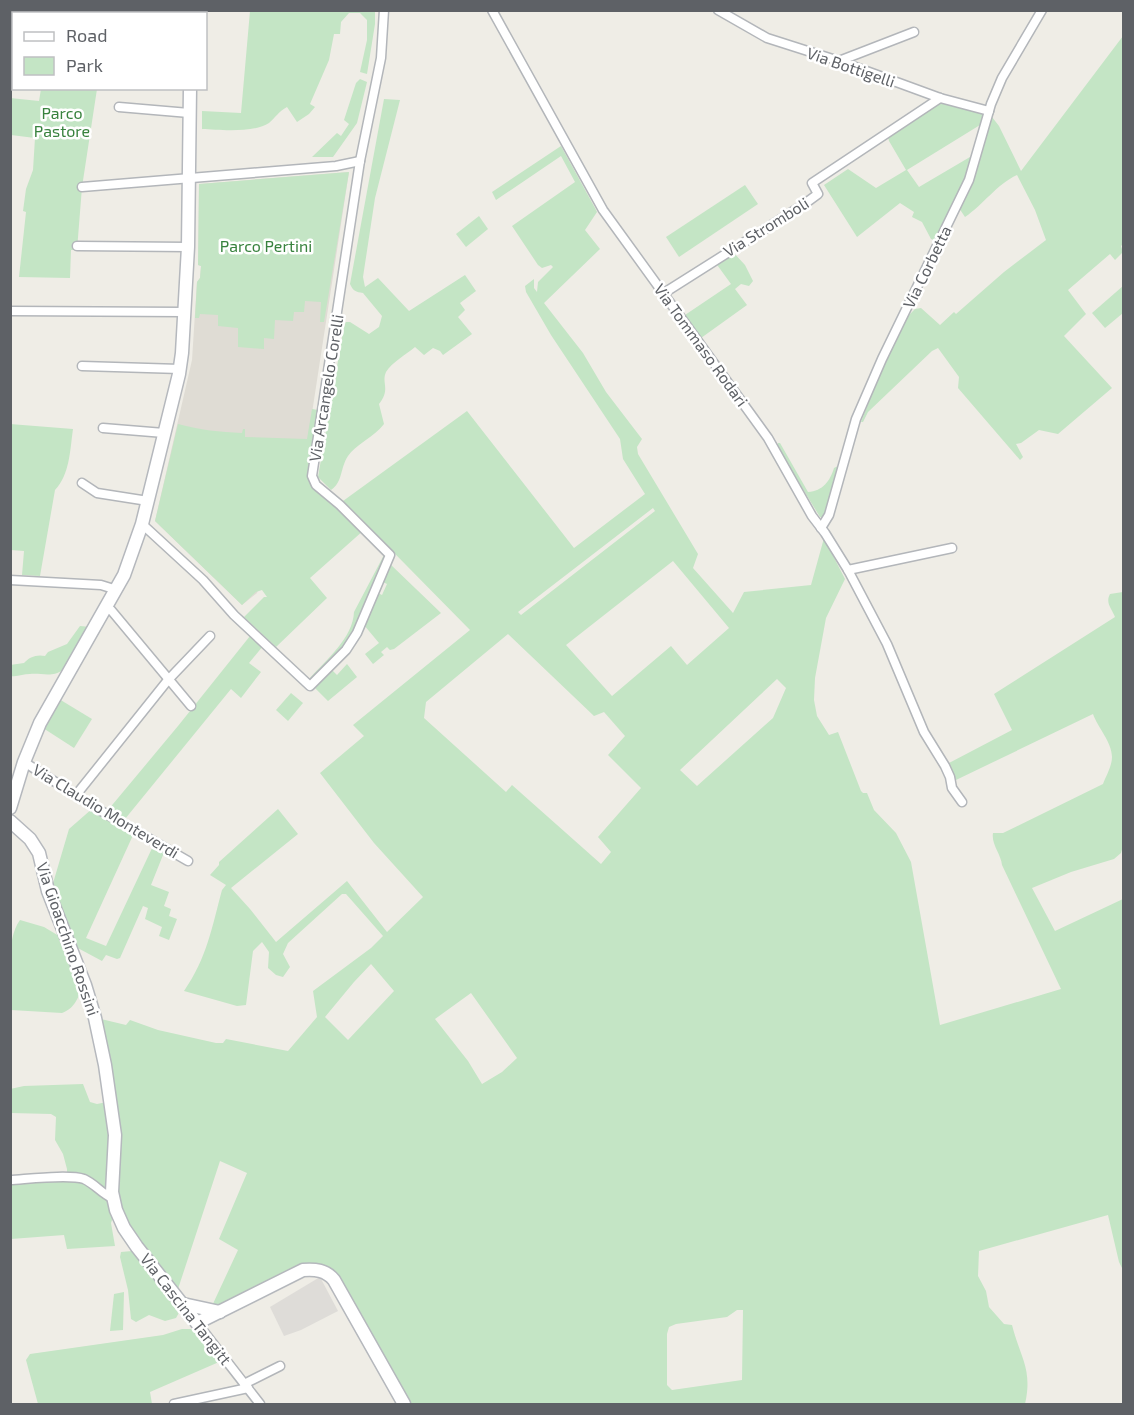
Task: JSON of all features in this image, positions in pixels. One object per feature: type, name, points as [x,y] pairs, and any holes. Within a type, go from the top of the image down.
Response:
[{"type":"street","points":[[82,187],[336,166],[360,161],[381,58],[384,10]]},
{"type":"street","name":"Via Tommaso Rodari","points":[[492,10],[603,210],[768,438],[812,516],[848,570],[887,644],[924,732],[945,766],[952,788],[962,802]]},
{"type":"street","name":"Via Corbetta","points":[[821,528],[829,514],[856,419],[882,359],[969,180],[989,111],[1008,66],[1042,10]]},
{"type":"street","name":"Via Bottigelli","points":[[722,11],[766,38],[839,61],[940,98],[989,111]]},
{"type":"street","points":[[839,61],[914,32]]},
{"type":"street","points":[[10,808],[14,782],[44,714],[117,590],[142,524],[148,501],[180,369],[188,247],[190,90]]},
{"type":"street","name":"Via Stromboli","points":[[664,293],[818,194],[812,183],[940,98]]},
{"type":"street","points":[[119,107],[189,113]]},
{"type":"street","name":"Via Arcangelo Corelli","points":[[142,524],[203,580],[234,615],[310,686],[346,650],[357,633],[390,555],[340,505],[316,485],[312,476],[360,161]]},
{"type":"street","points":[[77,246],[188,247]]},
{"type":"street","points":[[10,311],[184,312]]},
{"type":"street","points":[[82,366],[180,369]]},
{"type":"street","points":[[103,428],[164,433]]},
{"type":"street","points":[[82,483],[97,493],[148,501]]},
{"type":"street","points":[[848,570],[952,548]]},
{"type":"street","points":[[10,580],[101,585],[117,590]]},
{"type":"street","points":[[107,608],[112,611],[191,706]]},
{"type":"street","points":[[75,795],[168,680],[210,636]]},
{"type":"street","name":"Via Claudio Monteverdi","points":[[24,762],[75,795],[188,861]]},
{"type":"street","name":"Via Gioacchino Rossini","points":[[10,820],[30,839],[39,853],[48,891],[82,976],[95,1018],[105,1065],[115,1135],[112,1198],[116,1210]]},
{"type":"street","points":[[10,1180],[81,1178],[112,1198]]},
{"type":"street","name":"Via Cascina Tangitt","points":[[116,1210],[124,1228],[137,1247],[260,1404]]},
{"type":"street","points":[[197,1323],[294,1275],[319,1274],[331,1280],[338,1288],[402,1404]]},
{"type":"street","points":[[183,1304],[222,1312]]},
{"type":"street","points":[[174,1404],[246,1386],[280,1366]]},
{"type":"shaded area","points":[[349,172],[308,439],[257,593],[242,605],[155,521],[192,360],[197,282],[200,278],[201,266],[198,265],[199,184]]},
{"type":"shaded area","points":[[320,1277],[338,1311],[284,1336],[270,1307]]},
{"type":"green space","points":[[250,11],[375,11],[367,74],[360,72],[367,40],[367,20],[360,13],[349,13],[341,22],[340,34],[334,34],[329,60],[310,104],[315,107],[309,114],[297,122],[287,107],[263,126],[237,130],[202,129],[202,111],[241,113]]},
{"type":"green space","points":[[1123,36],[1124,243],[1121,246],[1123,252],[1115,260],[1110,254],[1068,290],[1086,314],[1064,336],[1112,388],[1058,434],[1039,430],[1016,444],[1023,457],[1020,460],[958,388],[959,377],[938,348],[932,351],[868,412],[861,422],[905,319],[915,309],[921,308],[940,325],[1046,240],[1035,210],[1017,175],[965,217],[959,208],[975,174],[992,117],[999,126],[1021,171]]},
{"type":"green space","points":[[360,79],[367,82],[357,123],[333,157],[312,157],[337,133],[341,136],[349,124],[344,120],[356,83]]},
{"type":"green space","name":"Parco Pastore","points":[[41,90],[97,90],[82,187],[77,250],[71,250],[70,278],[19,277],[26,212],[23,211],[26,189],[33,170],[35,138],[11,135],[10,98],[39,101]]},
{"type":"green space","points":[[384,99],[400,100],[375,198],[363,277],[365,287],[378,278],[409,311],[465,275],[476,291],[460,303],[465,310],[458,317],[472,334],[443,355],[433,348],[424,355],[415,347],[388,369],[385,376],[383,399],[379,404],[384,424],[351,452],[345,461],[338,483],[331,490],[318,477],[344,326],[346,322],[350,322],[369,334],[379,327],[382,316],[363,293],[355,291],[350,284]]},
{"type":"green space","points":[[941,102],[983,113],[980,125],[907,170],[919,187],[970,157],[973,158],[936,241],[931,239],[922,222],[912,217],[914,212],[900,203],[857,237],[824,185],[848,169],[876,188],[906,170],[888,137]]},
{"type":"green space","points":[[561,146],[597,212],[585,230],[600,249],[544,303],[583,353],[606,392],[642,439],[637,447],[638,454],[698,554],[693,568],[733,613],[744,592],[811,585],[824,538],[845,579],[826,618],[815,678],[814,700],[817,716],[829,735],[838,732],[861,791],[867,793],[874,810],[896,833],[911,862],[940,1025],[1061,989],[1002,865],[993,841],[993,833],[1003,833],[1103,784],[1112,760],[1107,740],[1093,714],[956,780],[949,763],[1012,730],[994,694],[1115,617],[1109,597],[1110,594],[1123,592],[1123,846],[1121,853],[1114,859],[1071,872],[1032,888],[1055,931],[1123,899],[1123,1270],[1108,1215],[979,1251],[978,1276],[986,1291],[989,1307],[1004,1324],[1012,1325],[1027,1372],[1025,1404],[410,1404],[334,1274],[317,1268],[222,1309],[211,1308],[238,1250],[219,1239],[247,1173],[220,1161],[177,1292],[113,1217],[111,1223],[115,1246],[67,1249],[64,1235],[11,1239],[11,1181],[67,1179],[67,1169],[63,1154],[55,1140],[56,1117],[51,1114],[11,1113],[10,1089],[24,1086],[83,1084],[90,1102],[97,1104],[107,1102],[101,1019],[126,1025],[130,1020],[158,1030],[216,1043],[223,1043],[226,1039],[288,1051],[317,1017],[313,991],[371,948],[383,936],[346,894],[342,894],[288,943],[283,954],[290,967],[283,977],[276,975],[268,968],[269,952],[262,942],[253,951],[246,1005],[237,1006],[184,991],[203,954],[222,890],[226,885],[210,875],[219,862],[278,809],[298,834],[231,888],[276,942],[347,881],[387,932],[423,897],[374,843],[320,773],[364,736],[353,725],[470,630],[343,501],[467,411],[574,548],[645,494],[623,459],[620,439],[551,335],[526,292],[525,286],[534,279],[534,288],[537,292],[538,282],[553,267],[551,265],[542,268],[538,265],[512,226],[575,182],[561,156],[496,200],[492,192]],"holes":[[[653,508],[655,511],[521,615],[518,612]],[[673,561],[729,628],[687,665],[671,646],[612,696],[566,645]],[[508,634],[594,716],[604,712],[625,736],[608,755],[641,788],[598,837],[611,852],[601,864],[512,785],[506,792],[424,718],[426,702]],[[777,679],[786,688],[773,718],[697,786],[680,770]],[[371,964],[394,991],[348,1040],[325,1017]],[[471,993],[517,1058],[502,1072],[482,1084],[468,1061],[435,1019]],[[737,1310],[743,1310],[742,1380],[672,1390],[667,1385],[667,1334],[669,1327],[727,1317]]]},
{"type":"green space","name":"Parco Pertini","points":[[349,172],[324,322],[320,322],[321,302],[305,301],[304,312],[294,312],[293,321],[275,320],[274,339],[264,338],[264,349],[238,347],[238,328],[218,326],[218,315],[200,314],[199,318],[195,318],[197,282],[200,278],[201,266],[198,265],[199,184]]},
{"type":"green space","points":[[745,185],[758,204],[679,257],[666,237]]},
{"type":"green space","points":[[479,216],[488,229],[466,247],[456,234]]},
{"type":"green space","points":[[732,251],[745,265],[753,281],[749,286],[741,284],[735,289],[747,305],[701,338],[685,315],[731,284],[715,262]]},
{"type":"green space","points":[[1123,286],[1123,313],[1105,328],[1092,313]]},
{"type":"green space","points":[[312,409],[318,410],[310,463],[316,485],[364,530],[310,578],[327,598],[276,647],[244,617],[264,597],[267,597],[262,590],[256,592],[242,605],[155,521],[178,424],[226,432],[242,433],[245,429],[245,437],[307,439]]},
{"type":"green space","points":[[10,424],[73,429],[64,477],[55,490],[40,576],[22,575],[24,551],[11,550]]},
{"type":"green space","points":[[778,443],[808,492],[818,490],[825,484],[834,468],[838,466],[824,517],[820,517],[777,447]]},
{"type":"green space","points":[[385,553],[386,557],[351,640],[314,679],[310,678],[344,640],[354,612]]},
{"type":"green space","points":[[390,564],[441,613],[394,649],[390,650],[387,647],[381,652],[384,655],[373,664],[365,654],[379,643],[364,625],[378,593],[382,595],[387,584],[383,582]]},
{"type":"green space","points":[[80,626],[91,627],[60,672],[11,676],[10,665],[24,663],[36,656],[45,656],[48,652],[67,644]]},
{"type":"green space","points":[[250,636],[263,646],[249,663],[261,672],[241,698],[231,689],[125,819],[108,810],[178,726]]},
{"type":"green space","points":[[347,664],[357,677],[328,701],[315,688],[331,669],[337,675]]},
{"type":"green space","points":[[291,693],[303,703],[288,721],[276,710]]},
{"type":"green space","points":[[59,699],[92,719],[74,748],[43,728]]},
{"type":"green space","points":[[93,808],[134,833],[86,938],[106,946],[154,844],[165,850],[151,885],[169,892],[164,906],[171,909],[169,916],[177,919],[169,940],[159,936],[162,927],[145,919],[148,908],[143,906],[120,958],[106,955],[102,961],[74,946],[51,890],[69,829]]},
{"type":"green space","points":[[20,920],[44,927],[69,942],[85,985],[67,1011],[62,1013],[11,1010],[12,939]]},
{"type":"green space","points":[[132,1251],[180,1311],[176,1318],[165,1321],[149,1315],[136,1322],[131,1319],[128,1290],[120,1257],[121,1252]]},
{"type":"green space","points":[[124,1292],[123,1330],[110,1331],[114,1294]]},
{"type":"green space","points":[[182,1329],[195,1329],[219,1362],[150,1392],[152,1404],[38,1404],[26,1360],[30,1354],[163,1335]]}]
